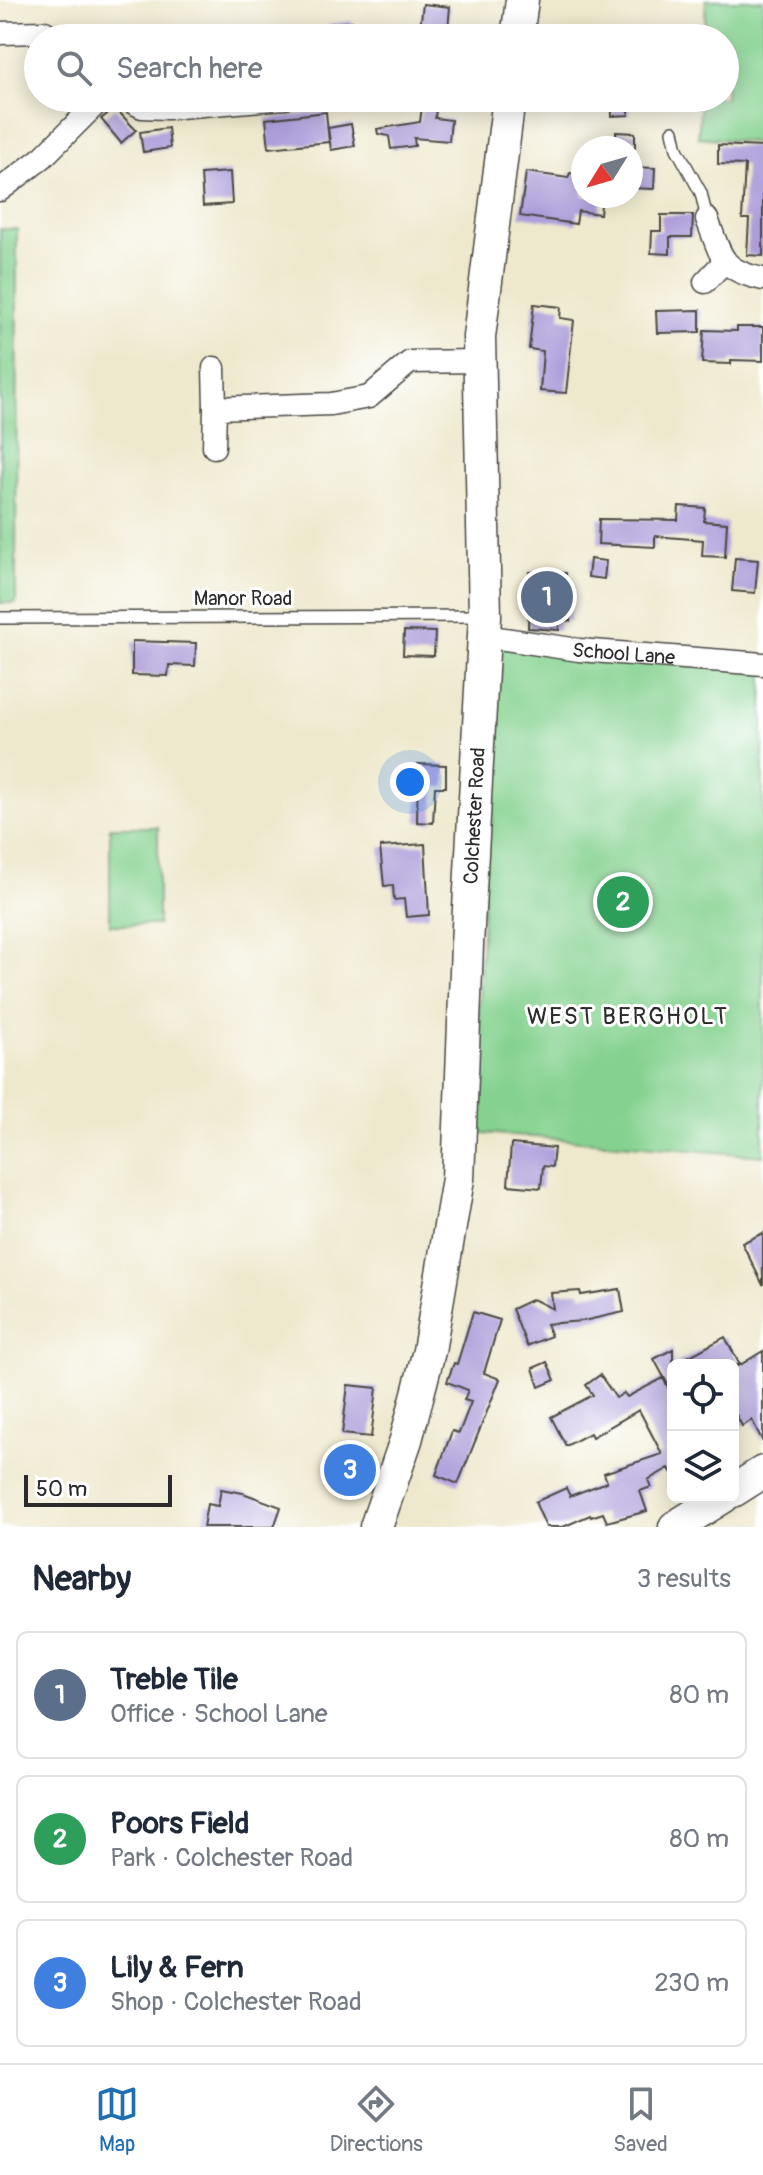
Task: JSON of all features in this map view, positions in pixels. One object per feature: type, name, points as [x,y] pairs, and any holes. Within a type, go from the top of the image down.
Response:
[{"type":"main road","points":[[519,24],[522,0]]},
{"type":"main road","name":"Colchester Road","points":[[376,1527],[406,1440],[429,1351],[458,1179],[467,945],[485,626],[479,337],[507,112]]},
{"type":"main road","points":[[739,1487],[763,1472]]},
{"type":"main road","points":[[675,1527],[713,1503]]},
{"type":"street","points":[[0,33],[24,32]]},
{"type":"street","points":[[0,190],[43,157],[88,112]]},
{"type":"street","points":[[707,219],[725,261],[738,274],[763,279]]},
{"type":"street","points":[[705,282],[725,261]]},
{"type":"street","points":[[215,408],[331,404],[369,397],[410,362],[478,361]]},
{"type":"street","points":[[214,368],[214,447]]},
{"type":"street","name":"School Lane","points":[[485,626],[579,650],[763,664]]},
{"type":"lane","points":[[673,131],[677,149],[701,193],[707,219]]},
{"type":"lane","name":"Manor Road","points":[[0,618],[485,626]]},
{"type":"green space","points":[[706,0],[763,0],[763,143],[698,137],[700,112],[739,112],[739,24],[705,24]]},
{"type":"green space","points":[[0,229],[17,229],[16,603],[0,603]]},
{"type":"green space","points":[[495,645],[763,672],[763,1156],[473,1132]]},
{"type":"green space","points":[[110,827],[158,827],[158,925],[110,925]]},
{"type":"building","points":[[423,4],[450,7],[449,24],[420,24]]},
{"type":"building","points":[[110,112],[119,112],[136,130],[121,143],[101,119]]},
{"type":"building","points":[[326,112],[329,142],[269,148],[266,119]]},
{"type":"building","points":[[421,112],[436,112],[435,118],[451,120],[449,141],[414,138],[415,146],[391,149],[389,136],[378,134],[377,129],[420,122]]},
{"type":"building","points":[[612,112],[629,112],[629,115],[612,116]]},
{"type":"building","points":[[351,124],[355,146],[331,150],[328,128]]},
{"type":"building","points":[[168,128],[170,148],[143,152],[140,132]]},
{"type":"building","points":[[616,132],[635,133],[635,136],[616,136]]},
{"type":"building","points":[[718,145],[763,147],[763,256],[747,255],[749,219],[742,219],[745,165],[718,164]]},
{"type":"building","points":[[643,168],[655,168],[654,189],[643,189]]},
{"type":"building","points":[[230,172],[232,204],[203,206],[201,174]]},
{"type":"building","points":[[526,172],[568,178],[571,173],[571,208],[601,208],[600,214],[578,211],[576,224],[520,216]]},
{"type":"building","points":[[661,215],[693,215],[692,237],[670,237],[670,254],[651,253],[652,231],[661,231]]},
{"type":"building","points":[[534,304],[561,307],[560,318],[574,320],[566,393],[540,391],[543,351],[529,349]]},
{"type":"building","points":[[700,310],[700,332],[657,333],[656,311]]},
{"type":"building","points":[[737,327],[763,327],[763,361],[702,363],[704,330],[737,331]]},
{"type":"building","points":[[679,506],[705,508],[704,521],[727,523],[725,557],[702,556],[703,540],[655,536],[655,547],[598,544],[599,519],[678,520]]},
{"type":"building","points":[[735,558],[758,560],[755,593],[732,591]]},
{"type":"building","points":[[590,559],[606,561],[604,579],[588,577]]},
{"type":"building","points":[[530,572],[566,573],[564,605],[571,605],[570,621],[559,621],[559,630],[528,628]]},
{"type":"building","points":[[404,631],[435,632],[434,656],[403,655]]},
{"type":"building","points":[[132,641],[196,643],[195,666],[169,665],[168,676],[132,675]]},
{"type":"building","points":[[418,764],[446,765],[446,787],[435,787],[433,823],[417,822]]},
{"type":"building","points":[[425,844],[429,915],[406,917],[404,899],[394,900],[393,885],[384,886],[380,847]]},
{"type":"building","points":[[511,1144],[554,1148],[552,1167],[543,1166],[541,1188],[508,1185]]},
{"type":"building","points":[[763,1233],[763,1285],[742,1243]]},
{"type":"building","points":[[620,1289],[624,1312],[583,1321],[546,1324],[551,1336],[527,1346],[512,1309],[533,1299],[553,1309],[551,1293],[580,1291],[581,1295]]},
{"type":"building","points":[[473,1312],[500,1320],[484,1373],[500,1379],[458,1484],[436,1475],[452,1431],[459,1433],[471,1402],[464,1400],[468,1390],[447,1382],[454,1363],[457,1364]]},
{"type":"building","points":[[725,1337],[737,1359],[684,1359]]},
{"type":"building","points":[[673,1349],[673,1359],[667,1359],[667,1383],[654,1359]]},
{"type":"building","points":[[763,1351],[763,1442],[752,1420],[742,1426],[739,1420],[739,1363]]},
{"type":"building","points":[[547,1362],[555,1380],[539,1387],[533,1368]]},
{"type":"building","points":[[600,1375],[616,1398],[624,1393],[627,1397],[663,1378],[667,1386],[667,1469],[648,1480],[651,1487],[640,1491],[647,1511],[607,1522],[603,1513],[590,1515],[563,1527],[546,1527],[535,1502],[566,1488],[570,1496],[607,1482],[604,1473],[662,1454],[639,1410],[592,1437],[590,1433],[566,1446],[551,1417],[593,1395],[586,1385]]},
{"type":"building","points":[[348,1385],[377,1388],[371,1437],[342,1434]]},
{"type":"building","points":[[331,1455],[374,1469],[370,1484],[326,1470]]},
{"type":"building","points":[[221,1489],[243,1493],[281,1507],[274,1527],[203,1527],[207,1504],[218,1506]]},
{"type":"place","name":"Treble Tile","points":[[547,597]]},
{"type":"place","name":"Poors Field","points":[[623,902]]},
{"type":"place","name":"Lily & Fern","points":[[350,1470]]},
{"type":"district","name":"WEST BERGHOLT","points":[[628,1016]]}]
